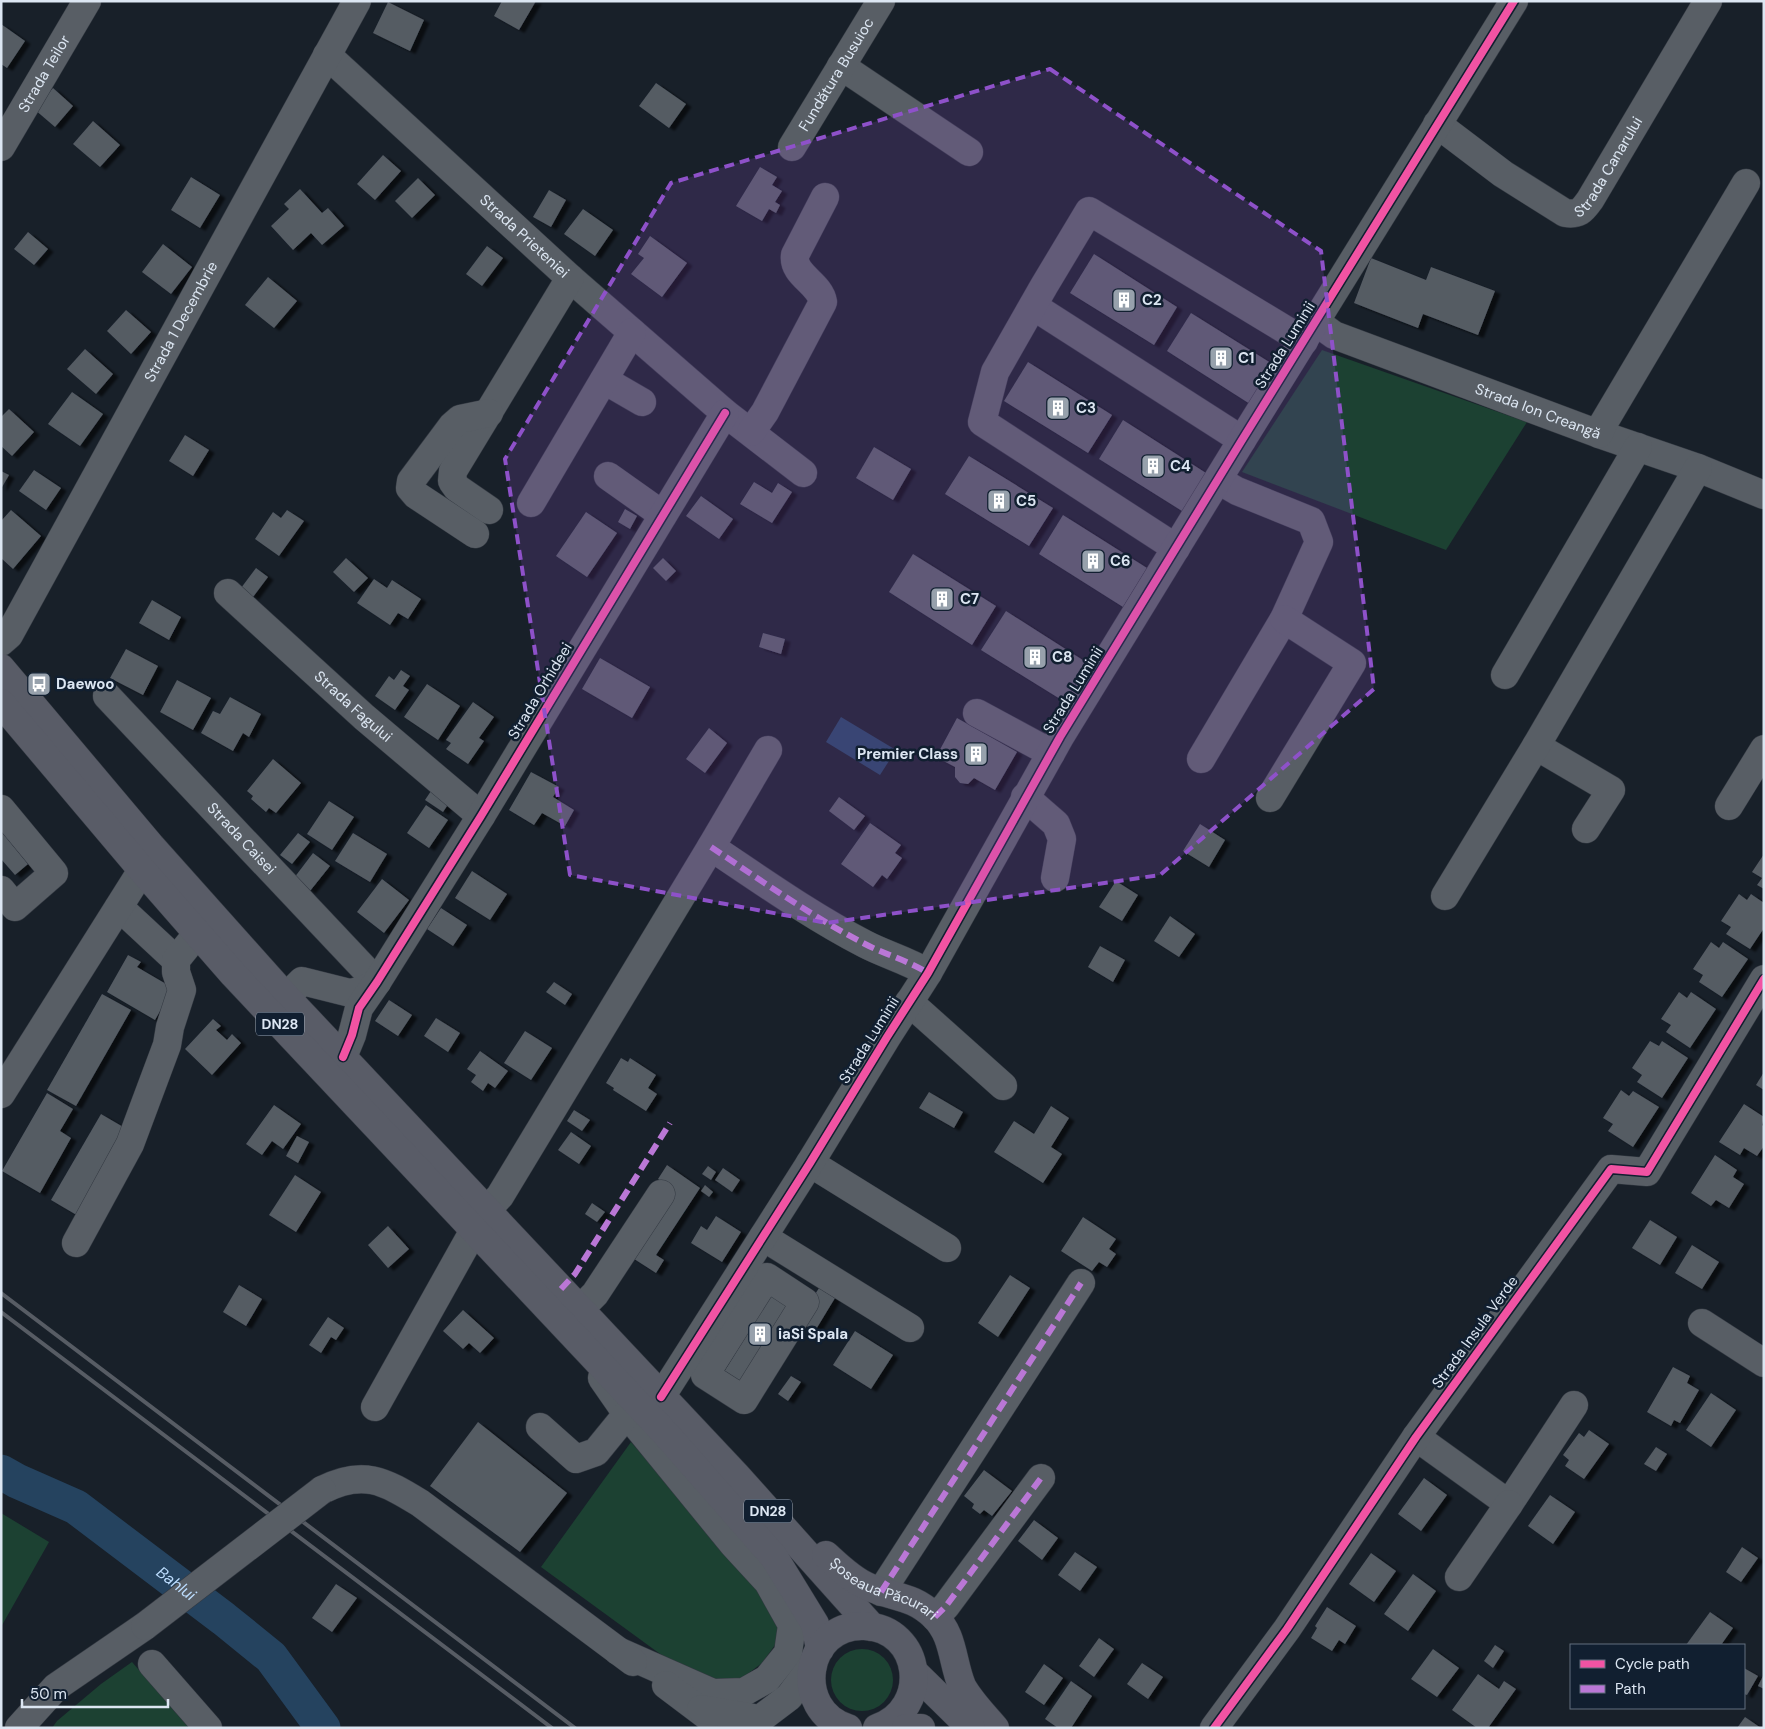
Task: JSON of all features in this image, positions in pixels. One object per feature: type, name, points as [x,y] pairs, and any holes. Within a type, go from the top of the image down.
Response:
[{"type":"highway","name":"DN28","points":[[1,668],[151,846],[342,1057],[480,1220]]},
{"type":"highway","name":"DN28","points":[[5,716],[197,934],[480,1220],[576,1322],[666,1434],[774,1557],[815,1624],[816,1658],[811,1683],[815,1699],[824,1713],[838,1726]]},
{"type":"highway","name":"DN28","points":[[576,1322],[661,1397],[736,1475],[872,1627],[884,1631],[905,1648],[914,1672],[914,1685],[911,1697],[905,1709],[896,1718],[877,1728]]},
{"type":"highway","name":"Șoseaua Păcurari","points":[[736,1475],[766,1496],[829,1558],[849,1574],[866,1586],[912,1600],[924,1607],[935,1617],[945,1631],[953,1648],[958,1676],[963,1688],[995,1728]]},
{"type":"highway","points":[[816,1658],[825,1642],[838,1632],[854,1627],[872,1627]]},
{"type":"highway","name":"DN28","points":[[914,1672],[971,1728]]},
{"type":"highway","points":[[906,1728],[921,1728]]},
{"type":"street","name":"Strada Teilor","points":[[1,148],[87,1]]},
{"type":"street","name":"Strada 1 Decembrie","points":[[1,642],[8,635],[357,1]]},
{"type":"street","name":"Fundătura Busuioc","points":[[792,147],[881,1]]},
{"type":"street","name":"Strada Luminii","points":[[661,1397],[702,1357],[763,1237],[928,973],[1051,753],[1514,1]]},
{"type":"street","name":"Strada Canarului","points":[[1437,124],[1503,174],[1565,213],[1574,214],[1579,212],[1590,200],[1708,1]]},
{"type":"street","name":"Strada Prieteniei","points":[[327,55],[570,278],[725,413],[803,472]]},
{"type":"street","points":[[841,66],[969,152]]},
{"type":"street","points":[[1599,434],[1603,424],[1746,183]]},
{"type":"street","points":[[751,432],[764,412],[823,302],[819,291],[798,269],[794,262],[794,255],[825,197]]},
{"type":"street","name":"Strada Ion Creangă","points":[[1033,306],[1090,211],[1310,331],[1334,335],[1599,434],[1698,468],[1764,496]]},
{"type":"street","points":[[489,510],[457,488],[452,481],[453,472],[570,278]]},
{"type":"street","points":[[1176,548],[982,422],[994,372],[1033,306],[1242,440]]},
{"type":"street","points":[[531,503],[632,332]]},
{"type":"street","points":[[604,380],[642,402]]},
{"type":"street","points":[[475,534],[416,495],[410,488],[411,482],[452,426],[460,419],[488,413]]},
{"type":"street","name":"Strada Orhideei","points":[[342,1057],[352,1035],[359,1008],[481,816],[725,413]]},
{"type":"street","points":[[1505,674],[1638,447]]},
{"type":"street","points":[[1445,896],[1536,746],[1698,468]]},
{"type":"street","points":[[608,476],[663,515]]},
{"type":"street","points":[[1201,759],[1284,619],[1319,542],[1311,521],[1237,492],[1218,480]]},
{"type":"street","name":"Strada Fagului","points":[[228,593],[364,717],[481,816]]},
{"type":"street","points":[[1270,798],[1352,663],[1284,619]]},
{"type":"street","name":"Strada Caisei","points":[[107,696],[377,982]]},
{"type":"street","points":[[977,713],[1051,753]]},
{"type":"street","points":[[1536,746],[1611,790],[1586,829]]},
{"type":"street","points":[[1729,806],[1764,749]]},
{"type":"street","points":[[375,1408],[480,1220],[500,1196],[712,848],[768,750]]},
{"type":"street","points":[[1026,797],[1056,824],[1062,839],[1054,878]]},
{"type":"street","points":[[1,809],[54,873],[15,907],[1,890]]},
{"type":"street","points":[[712,848],[810,913],[867,945],[910,962],[928,973]]},
{"type":"street","points":[[1,1094],[142,870]]},
{"type":"street","points":[[119,907],[176,960]]},
{"type":"street","points":[[76,1243],[130,1144],[167,1045],[170,1027],[182,990],[176,972],[176,960],[197,934]]},
{"type":"street","name":"Strada Insula Verde","points":[[1214,1728],[1287,1629],[1416,1437],[1610,1169],[1647,1172],[1764,980]]},
{"type":"street","points":[[286,997],[302,981],[350,993],[364,990],[377,982]]},
{"type":"street","points":[[909,1002],[1003,1086]]},
{"type":"street","points":[[810,1163],[947,1248]]},
{"type":"street","points":[[618,1651],[713,1693],[744,1692],[767,1679],[788,1653],[792,1625],[768,1582],[733,1544],[627,1414],[576,1322],[661,1194]]},
{"type":"street","points":[[763,1237],[910,1328]]},
{"type":"street","points":[[767,1277],[805,1302],[744,1400],[705,1374],[702,1357],[767,1277]]},
{"type":"street","points":[[881,1592],[1081,1283]]},
{"type":"street","points":[[1702,1323],[1764,1363]]},
{"type":"street","points":[[1459,1578],[1574,1406]]},
{"type":"street","points":[[540,1427],[576,1459],[596,1452],[627,1414]]},
{"type":"street","points":[[1416,1437],[1509,1504]]},
{"type":"street","points":[[19,1728],[27,1717],[56,1688],[145,1626],[322,1490],[336,1483],[365,1478],[390,1485],[420,1503],[618,1651],[700,1709],[723,1728]]},
{"type":"street","points":[[935,1617],[946,1606],[1041,1478]]},
{"type":"street","points":[[700,1709],[760,1718],[789,1698],[816,1658]]},
{"type":"street","points":[[152,1664],[208,1728]]},
{"type":"highlighted area","points":[[1050,69],[1321,251],[1374,689],[1160,875],[827,923],[570,875],[505,459],[671,183]]},
{"type":"green space","points":[[1322,350],[1527,422],[1446,550],[1242,472]]},
{"type":"green space","points":[[631,1442],[781,1616],[783,1627],[775,1645],[762,1663],[745,1676],[729,1683],[694,1672],[667,1659],[541,1567]]},
{"type":"green space","points":[[1,1513],[49,1542],[1,1627]]},
{"type":"green space","points":[[856,1649],[868,1649],[884,1658],[891,1668],[893,1680],[891,1692],[884,1702],[868,1711],[856,1711],[845,1706],[836,1697],[831,1686],[831,1674],[836,1663],[845,1654]]},
{"type":"green space","points":[[132,1662],[189,1728],[52,1728],[57,1721],[101,1684]]},
{"type":"water","points":[[841,717],[896,750],[880,775],[826,742]]},
{"type":"building","points":[[502,1],[536,1],[519,30],[494,16]]},
{"type":"building","points":[[388,2],[424,20],[410,51],[373,33]]},
{"type":"building","points":[[1,24],[25,41],[7,68],[1,64]]},
{"type":"building","points":[[656,83],[686,104],[669,128],[639,106]]},
{"type":"building","points":[[53,88],[73,106],[55,127],[34,109]]},
{"type":"building","points":[[93,121],[120,145],[100,167],[73,144]]},
{"type":"building","points":[[383,155],[401,171],[375,200],[357,184]]},
{"type":"building","points":[[760,167],[777,177],[772,185],[782,191],[775,202],[780,205],[776,213],[769,209],[762,221],[736,206]]},
{"type":"building","points":[[191,177],[220,195],[200,228],[171,210]]},
{"type":"building","points":[[418,178],[435,195],[412,218],[395,201]]},
{"type":"building","points":[[300,189],[322,213],[328,208],[344,226],[322,245],[311,233],[293,250],[271,226],[289,209],[284,204]]},
{"type":"building","points":[[549,190],[566,200],[551,227],[533,217]]},
{"type":"building","points":[[583,209],[613,230],[595,256],[564,234]]},
{"type":"building","points":[[28,232],[48,249],[34,265],[14,249]]},
{"type":"building","points":[[650,236],[687,263],[662,297],[631,274],[644,258],[638,254]]},
{"type":"building","points":[[163,244],[192,267],[171,294],[142,272]]},
{"type":"building","points":[[487,246],[503,258],[482,286],[466,274]]},
{"type":"building","name":"C2","points":[[1094,254],[1177,307],[1154,345],[1070,293]]},
{"type":"building","points":[[1371,258],[1426,280],[1431,267],[1495,291],[1478,335],[1423,314],[1418,328],[1354,303]]},
{"type":"building","points":[[268,277],[297,301],[274,328],[245,305]]},
{"type":"building","points":[[126,310],[151,332],[131,354],[107,331]]},
{"type":"building","name":"C1","points":[[1191,313],[1274,365],[1250,404],[1167,351]]},
{"type":"building","points":[[85,349],[113,374],[96,394],[67,369]]},
{"type":"building","name":"C3","points":[[1028,362],[1112,415],[1088,453],[1004,401]]},
{"type":"building","points":[[72,392],[103,414],[80,446],[48,424]]},
{"type":"building","points":[[9,409],[34,432],[12,456],[1,446],[1,417]]},
{"type":"building","name":"C4","points":[[1123,420],[1206,473],[1182,511],[1099,459]]},
{"type":"building","points":[[185,435],[209,450],[193,476],[169,461]]},
{"type":"building","points":[[874,447],[911,469],[893,500],[856,478]]},
{"type":"building","name":"C5","points":[[969,456],[1053,508],[1029,546],[945,494]]},
{"type":"building","points":[[34,470],[61,488],[46,510],[19,491]]},
{"type":"building","points":[[1,471],[9,475],[1,489]]},
{"type":"building","points":[[754,482],[772,493],[778,483],[792,492],[772,523],[740,504]]},
{"type":"building","points":[[701,496],[733,519],[719,539],[686,516]]},
{"type":"building","points":[[625,509],[637,516],[630,529],[618,522]]},
{"type":"building","points":[[11,510],[41,536],[13,569],[1,558],[1,521]]},
{"type":"building","points":[[287,510],[304,521],[279,556],[255,539],[273,512],[281,518]]},
{"type":"building","points":[[586,512],[617,533],[587,577],[556,556]]},
{"type":"building","name":"C6","points":[[1063,515],[1147,568],[1123,607],[1039,554]]},
{"type":"building","name":"C7","points":[[913,554],[996,606],[972,645],[889,592]]},
{"type":"building","points":[[346,558],[368,578],[354,592],[333,572]]},
{"type":"building","points":[[663,558],[676,571],[666,581],[653,568]]},
{"type":"building","points":[[256,568],[268,577],[253,597],[241,588]]},
{"type":"building","points":[[374,579],[387,588],[392,580],[421,599],[408,619],[398,613],[390,625],[357,603]]},
{"type":"building","points":[[152,600],[181,617],[169,640],[139,623]]},
{"type":"building","name":"C8","points":[[1006,611],[1089,664],[1065,702],[981,650]]},
{"type":"building","points":[[763,633],[785,639],[781,654],[759,647]]},
{"type":"building","points":[[126,649],[158,666],[143,695],[110,678]]},
{"type":"building","points":[[600,658],[650,687],[632,718],[582,689]]},
{"type":"building","points":[[401,670],[410,676],[403,686],[409,690],[395,710],[375,696],[389,676],[394,680]]},
{"type":"building","points":[[177,680],[211,698],[193,730],[160,712]]},
{"type":"building","points":[[427,684],[460,706],[438,740],[404,717]]},
{"type":"building","points":[[230,697],[261,714],[249,737],[243,733],[233,751],[201,733],[213,711],[220,714]]},
{"type":"building","points":[[473,702],[494,717],[479,738],[484,741],[468,764],[446,749],[451,743],[446,740]]},
{"type":"building","name":"Premier Class","points":[[957,718],[1017,752],[995,790],[974,778],[968,784],[960,783],[955,777],[955,767],[936,757]]},
{"type":"building","points":[[709,728],[727,743],[705,773],[686,759]]},
{"type":"building","points":[[273,759],[301,783],[276,813],[269,808],[266,812],[251,799],[253,796],[247,791]]},
{"type":"building","points":[[531,772],[559,787],[553,797],[574,810],[565,826],[542,813],[534,825],[509,810]]},
{"type":"building","points":[[431,791],[449,803],[443,812],[425,800]]},
{"type":"building","points":[[839,797],[865,816],[854,830],[829,811]]},
{"type":"building","points":[[329,801],[354,817],[332,850],[307,834]]},
{"type":"building","points":[[426,805],[448,820],[429,848],[407,833]]},
{"type":"building","points":[[870,823],[901,845],[895,853],[902,858],[887,879],[882,875],[873,887],[841,864]]},
{"type":"building","points":[[1200,824],[1225,840],[1209,867],[1183,851]]},
{"type":"building","points":[[1,831],[28,864],[15,875],[1,859]]},
{"type":"building","points":[[298,833],[310,842],[292,864],[280,855]]},
{"type":"building","points":[[353,833],[387,854],[370,882],[335,861]]},
{"type":"building","points":[[313,853],[330,866],[310,891],[294,878]]},
{"type":"building","points":[[1764,854],[1764,889],[1757,885],[1762,878],[1752,872]]},
{"type":"building","points":[[472,871],[507,894],[490,920],[455,898]]},
{"type":"building","points":[[382,879],[409,900],[384,933],[357,912]]},
{"type":"building","points":[[1116,881],[1138,895],[1122,921],[1099,907]]},
{"type":"building","points":[[1739,894],[1747,900],[1751,894],[1764,903],[1764,928],[1750,949],[1726,934],[1731,927],[1721,921]]},
{"type":"building","points":[[441,908],[467,925],[453,946],[427,929]]},
{"type":"building","points":[[1170,916],[1195,934],[1179,957],[1154,941]]},
{"type":"building","points":[[1711,942],[1719,948],[1723,942],[1748,959],[1722,997],[1699,982],[1703,975],[1693,969]]},
{"type":"building","points":[[1100,946],[1125,960],[1113,982],[1088,967]]},
{"type":"building","points":[[128,955],[141,962],[137,967],[173,988],[155,1020],[107,992]]},
{"type":"building","points":[[554,982],[572,994],[565,1005],[546,992]]},
{"type":"building","points":[[1679,992],[1687,998],[1691,992],[1716,1009],[1690,1048],[1666,1032],[1671,1025],[1661,1019]]},
{"type":"building","points":[[102,994],[131,1010],[76,1106],[47,1090]]},
{"type":"building","points":[[389,1000],[412,1015],[398,1036],[375,1021]]},
{"type":"building","points":[[436,1018],[460,1033],[448,1052],[424,1036]]},
{"type":"building","points":[[213,1019],[221,1026],[216,1030],[227,1040],[232,1034],[241,1043],[212,1075],[185,1049]]},
{"type":"building","points":[[525,1031],[552,1048],[531,1080],[504,1063]]},
{"type":"building","points":[[1650,1041],[1659,1046],[1662,1041],[1688,1058],[1662,1098],[1637,1082],[1642,1075],[1632,1068]]},
{"type":"building","points":[[480,1051],[508,1071],[495,1088],[488,1083],[483,1091],[471,1082],[476,1075],[467,1069]]},
{"type":"building","points":[[621,1058],[628,1062],[630,1058],[656,1075],[648,1088],[657,1094],[646,1111],[613,1090],[614,1088],[606,1083]]},
{"type":"building","points":[[1764,1072],[1764,1090],[1756,1085]]},
{"type":"building","points":[[1621,1090],[1629,1096],[1633,1091],[1659,1107],[1633,1147],[1608,1131],[1613,1124],[1603,1118]]},
{"type":"building","points":[[929,1092],[963,1112],[954,1128],[919,1108]]},
{"type":"building","points":[[47,1093],[73,1109],[60,1131],[71,1138],[40,1193],[2,1171]]},
{"type":"building","points":[[1744,1104],[1764,1117],[1762,1125],[1764,1127],[1764,1146],[1757,1156],[1744,1148],[1740,1155],[1719,1142]]},
{"type":"building","points":[[274,1105],[301,1124],[283,1149],[272,1141],[262,1155],[246,1144]]},
{"type":"building","points":[[1051,1106],[1069,1118],[1051,1147],[1062,1154],[1043,1183],[994,1152],[1014,1121],[1034,1134]]},
{"type":"building","points":[[574,1110],[590,1120],[582,1131],[567,1121]]},
{"type":"building","points":[[101,1114],[130,1131],[80,1217],[51,1200]]},
{"type":"building","points":[[571,1132],[591,1146],[579,1164],[558,1150]]},
{"type":"building","points":[[297,1136],[309,1142],[298,1163],[286,1156]]},
{"type":"building","points":[[1715,1155],[1737,1170],[1733,1177],[1744,1184],[1729,1208],[1716,1200],[1711,1206],[1691,1193]]},
{"type":"building","points":[[667,1165],[700,1188],[656,1255],[664,1260],[656,1273],[628,1255],[671,1188],[658,1179]]},
{"type":"building","points":[[708,1166],[716,1172],[711,1180],[702,1174]]},
{"type":"building","points":[[723,1168],[740,1180],[732,1192],[715,1180]]},
{"type":"building","points":[[295,1175],[321,1192],[296,1232],[269,1215]]},
{"type":"building","points":[[705,1185],[713,1192],[709,1197],[701,1191]]},
{"type":"building","points":[[592,1203],[605,1212],[597,1222],[585,1214]]},
{"type":"building","points":[[716,1216],[741,1232],[722,1262],[691,1243],[701,1226],[707,1230]]},
{"type":"building","points":[[1083,1217],[1116,1239],[1109,1249],[1116,1254],[1107,1267],[1099,1262],[1092,1271],[1061,1251]]},
{"type":"building","points":[[1650,1220],[1677,1237],[1660,1265],[1632,1248]]},
{"type":"building","points":[[388,1226],[409,1249],[388,1268],[368,1245]]},
{"type":"building","points":[[1692,1245],[1719,1262],[1702,1289],[1675,1273]]},
{"type":"building","points":[[1010,1275],[1030,1288],[998,1337],[978,1323]]},
{"type":"building","name":"iaSi Spala","points":[[780,1281],[799,1294],[740,1387],[722,1375]]},
{"type":"building","points":[[239,1285],[262,1299],[246,1326],[223,1312]]},
{"type":"building","points":[[819,1288],[835,1298],[815,1331],[798,1321]]},
{"type":"building","points":[[463,1310],[494,1338],[480,1353],[469,1343],[463,1349],[443,1331]]},
{"type":"building","points":[[328,1317],[344,1328],[336,1340],[331,1337],[321,1353],[309,1345]]},
{"type":"building","points":[[855,1331],[893,1355],[871,1389],[833,1365]]},
{"type":"building","points":[[1673,1367],[1690,1376],[1687,1383],[1699,1390],[1680,1423],[1674,1420],[1671,1426],[1647,1412]]},
{"type":"building","points":[[791,1376],[801,1382],[788,1401],[778,1394]]},
{"type":"building","points":[[1711,1393],[1736,1410],[1711,1447],[1686,1430]]},
{"type":"building","points":[[478,1422],[567,1493],[520,1552],[430,1486]]},
{"type":"building","points":[[1589,1430],[1609,1444],[1584,1479],[1565,1466],[1569,1460],[1563,1455],[1579,1433],[1584,1437]]},
{"type":"building","points":[[1656,1447],[1667,1454],[1656,1471],[1644,1464]]},
{"type":"building","points":[[984,1470],[1012,1491],[992,1516],[984,1510],[980,1514],[972,1508],[974,1504],[964,1496]]},
{"type":"building","points":[[1424,1478],[1447,1495],[1421,1531],[1398,1514]]},
{"type":"building","points":[[1550,1495],[1575,1512],[1553,1544],[1528,1526]]},
{"type":"building","points":[[1034,1520],[1058,1538],[1042,1560],[1018,1541]]},
{"type":"building","points":[[1742,1547],[1758,1558],[1741,1582],[1726,1572]]},
{"type":"building","points":[[1075,1552],[1097,1567],[1080,1591],[1058,1575]]},
{"type":"building","points":[[1371,1553],[1396,1571],[1374,1602],[1349,1584]]},
{"type":"building","points":[[1413,1574],[1436,1591],[1408,1631],[1384,1614]]},
{"type":"building","points":[[336,1584],[357,1598],[332,1632],[312,1618]]},
{"type":"building","points":[[1327,1607],[1356,1626],[1345,1644],[1339,1640],[1332,1651],[1311,1638],[1317,1628],[1315,1626]]},
{"type":"building","points":[[1710,1612],[1733,1628],[1722,1644],[1687,1644]]},
{"type":"building","points":[[1099,1638],[1114,1649],[1094,1677],[1079,1666]]},
{"type":"building","points":[[1495,1645],[1504,1651],[1493,1668],[1484,1661]]},
{"type":"building","points":[[1433,1649],[1459,1668],[1437,1697],[1411,1679]]},
{"type":"building","points":[[1142,1663],[1163,1677],[1148,1699],[1127,1684]]},
{"type":"building","points":[[1044,1664],[1063,1678],[1044,1705],[1025,1692]]},
{"type":"building","points":[[1745,1669],[1758,1676],[1747,1695],[1745,1694]]},
{"type":"building","points":[[1478,1674],[1499,1689],[1504,1681],[1516,1689],[1488,1728],[1477,1728],[1452,1710]]},
{"type":"building","points":[[1764,1674],[1764,1689],[1758,1686]]},
{"type":"building","points":[[1071,1681],[1092,1696],[1071,1728],[1058,1728],[1045,1719]]},
{"type":"building","points":[[1745,1717],[1761,1728],[1737,1728]]},
{"type":"waterway","name":"Bahlui","points":[[1,1472],[76,1507],[224,1619],[271,1657],[323,1728]]},
{"type":"railway","points":[[1,1293],[575,1728]]},
{"type":"railway","points":[[1,1312],[552,1728]]},
{"type":"marked path","points":[[711,847],[825,922],[865,944],[928,973]]},
{"type":"marked path","points":[[561,1289],[575,1274],[670,1123]]},
{"type":"marked path","points":[[881,1592],[1081,1283]]},
{"type":"marked path","points":[[935,1617],[946,1606],[1041,1478]]},
{"type":"cycle path","points":[[661,1397],[928,973],[1060,737],[1514,1]]},
{"type":"cycle path","points":[[343,1057],[352,1035],[359,1008],[481,816],[725,413]]},
{"type":"cycle path","points":[[1214,1728],[1287,1629],[1416,1437],[1611,1169],[1647,1172],[1764,979]]},
{"type":"place","name":"C2","points":[[1124,300]]},
{"type":"place","name":"C1","points":[[1221,358]]},
{"type":"place","name":"C3","points":[[1058,408]]},
{"type":"place","name":"C4","points":[[1153,466]]},
{"type":"place","name":"C5","points":[[999,501]]},
{"type":"place","name":"C6","points":[[1093,561]]},
{"type":"place","name":"C7","points":[[942,599]]},
{"type":"place","name":"C8","points":[[1035,657]]},
{"type":"place","name":"Daewoo","points":[[39,684]]},
{"type":"place","name":"Premier Class","points":[[976,754]]},
{"type":"place","name":"iaSi Spala","points":[[760,1334]]}]
